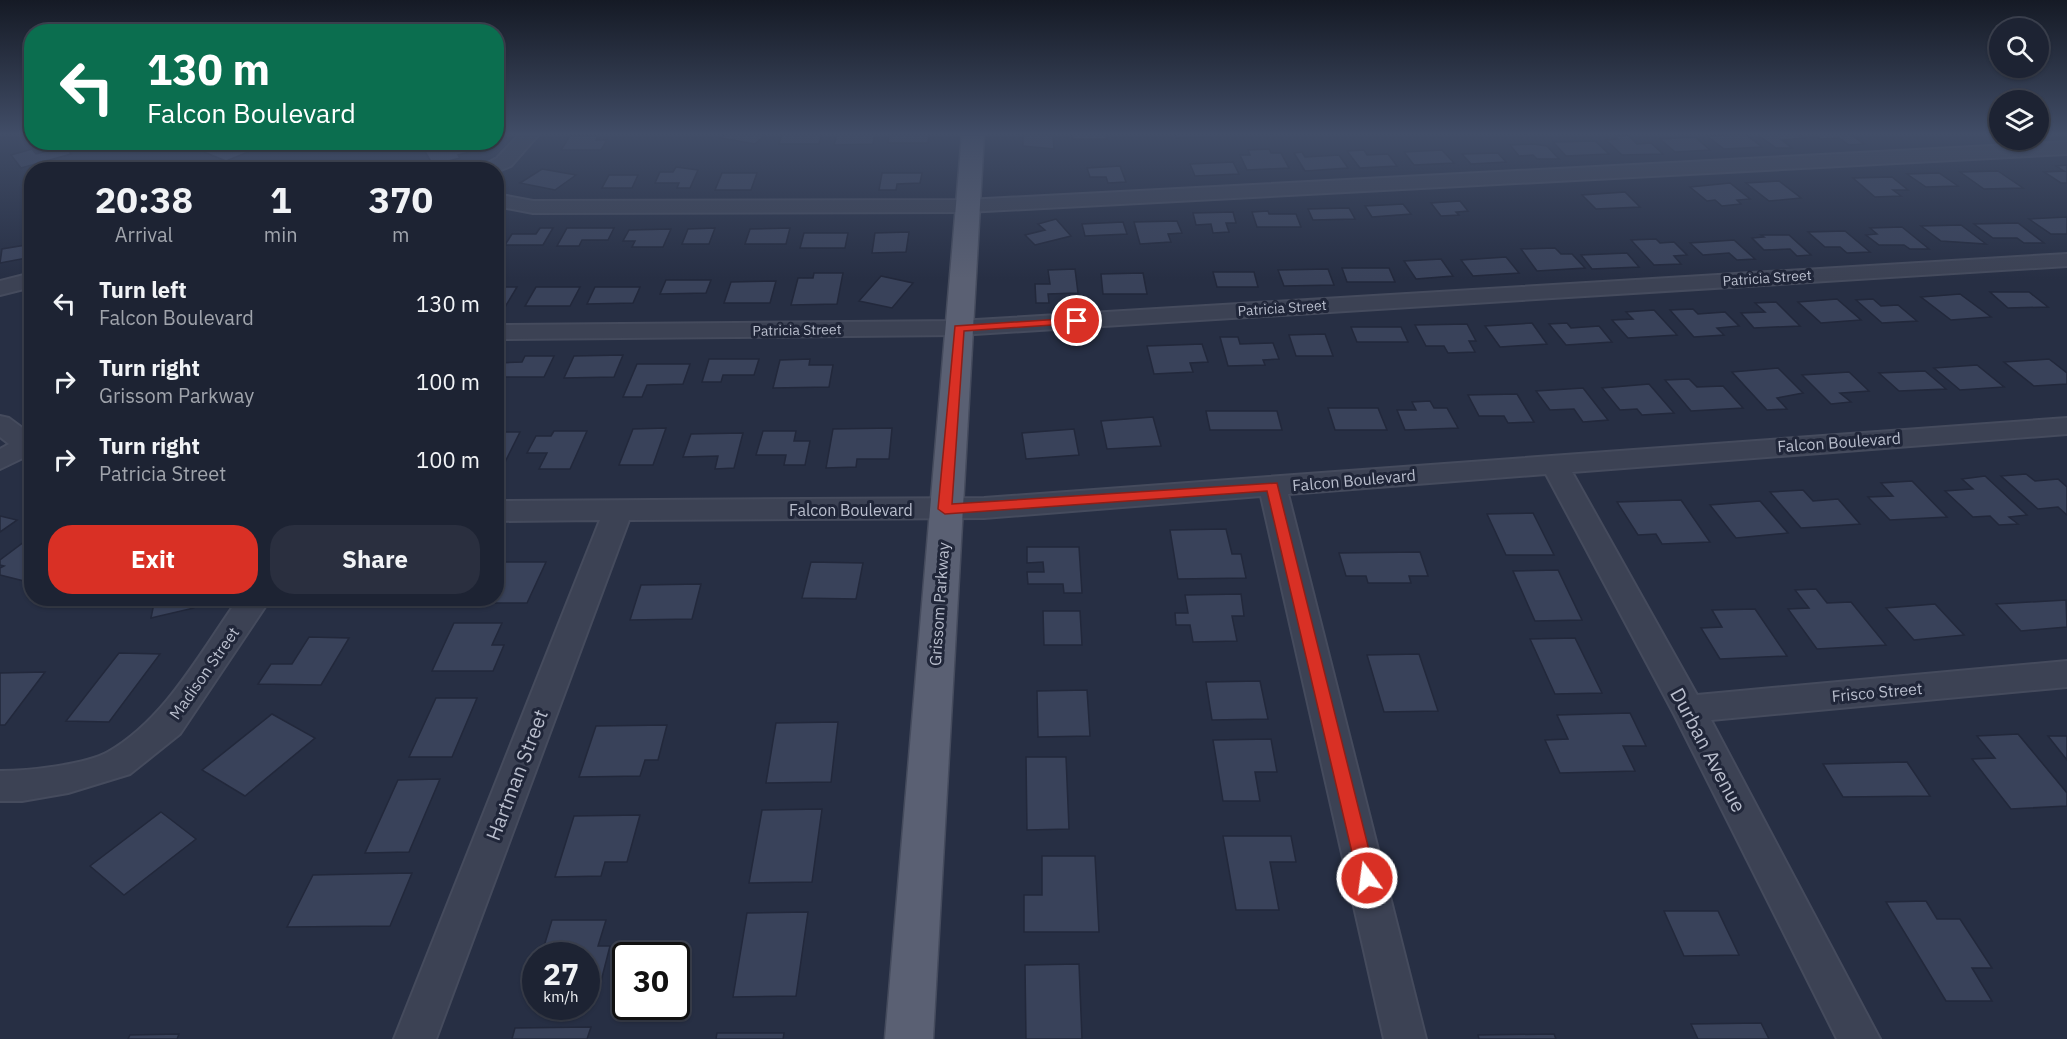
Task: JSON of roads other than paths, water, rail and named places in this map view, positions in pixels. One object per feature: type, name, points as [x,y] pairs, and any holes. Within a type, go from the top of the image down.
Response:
[{"type":"main road","name":"Grissom Parkway","points":[[909,1039],[969,182]]},
{"type":"street","points":[[504,202],[532,207],[967,206],[1413,182]]},
{"type":"street","name":"Patricia Street","points":[[504,333],[958,328],[2067,260]]},
{"type":"street","points":[[0,288],[24,282]]},
{"type":"street","points":[[0,423],[24,444]]},
{"type":"street","name":"Falcon Boulevard","points":[[504,511],[945,509],[2067,426]]},
{"type":"street","points":[[0,460],[24,450]]},
{"type":"street","name":"Durban Avenue","points":[[1553,463],[1688,709],[1858,1039]]},
{"type":"street","points":[[1272,486],[1405,1039]]},
{"type":"street","name":"Hartman Street","points":[[416,1039],[618,510]]},
{"type":"street","name":"Madison Street","points":[[0,786],[22,786],[68,778],[118,764],[168,724],[250,606]]},
{"type":"street","name":"Frisco Street","points":[[1688,709],[2067,674]]}]
